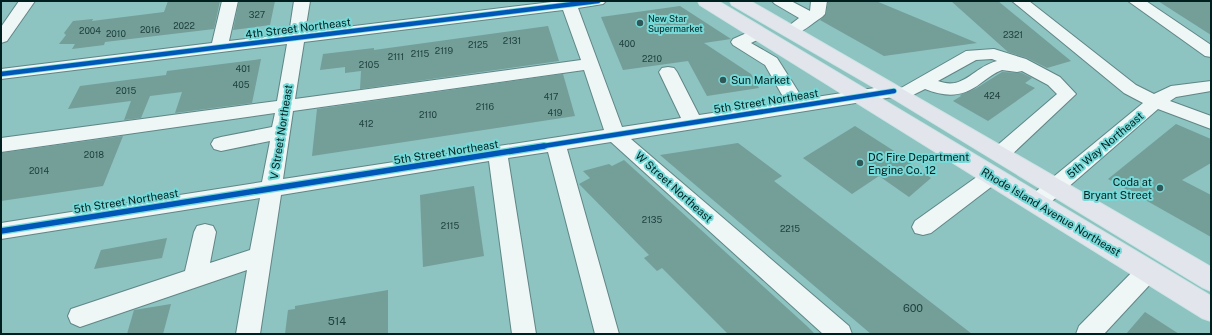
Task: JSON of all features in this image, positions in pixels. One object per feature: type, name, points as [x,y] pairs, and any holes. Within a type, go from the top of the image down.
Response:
[{"type":"main road","name":"Rhode Island Avenue Northeast","points":[[706,1],[787,52],[862,96],[996,165],[1055,187],[1211,280]]},
{"type":"main road","name":"Rhode Island Avenue Northeast","points":[[738,1],[898,93],[996,165],[1036,203],[1211,310]]},
{"type":"street","points":[[1,38],[6,25],[27,1]]},
{"type":"street","points":[[219,48],[230,1]]},
{"type":"street","name":"V Street Northeast","points":[[248,334],[302,1]]},
{"type":"street","name":"4th Street Northeast","points":[[1,74],[296,38],[501,7],[598,1]]},
{"type":"street","points":[[757,12],[780,1],[810,18]]},
{"type":"street","points":[[790,31],[817,14],[817,1]]},
{"type":"street","points":[[1020,1],[1130,89],[1155,102],[1180,110],[1211,123]]},
{"type":"street","points":[[1136,1],[1211,52]]},
{"type":"street","name":"W Street Northeast","points":[[568,3],[616,136],[840,334]]},
{"type":"street","points":[[758,34],[739,42],[771,62],[798,106]]},
{"type":"street","points":[[771,62],[787,52]]},
{"type":"street","points":[[898,93],[923,82],[972,55],[994,54],[1020,63],[1054,81],[1067,94],[996,165],[923,228]]},
{"type":"street","points":[[1,145],[590,64]]},
{"type":"street","points":[[668,72],[693,123]]},
{"type":"street","name":"5th Way Northeast","points":[[1036,203],[1155,102],[1171,92],[1211,86]]},
{"type":"street","name":"5th Street Northeast","points":[[1,231],[616,136],[862,96],[898,93]]},
{"type":"street","points":[[221,144],[281,132]]},
{"type":"street","points":[[556,145],[607,334]]},
{"type":"street","points":[[498,154],[524,334]]},
{"type":"street","points":[[196,276],[205,232]]},
{"type":"street","points":[[80,316],[196,276],[261,256]]},
{"type":"street","points":[[1088,334],[1148,271]]},
{"type":"building","points":[[168,1],[220,1],[214,29],[105,42],[104,45],[72,49],[75,44],[59,44],[66,35],[64,33],[73,21],[93,19],[92,21],[164,12]]},
{"type":"building","points":[[239,1],[275,1],[270,25],[233,30]]},
{"type":"building","points":[[828,1],[876,1],[977,43],[884,56],[820,20],[826,14]]},
{"type":"building","points":[[951,1],[998,1],[1071,61],[1047,68],[1027,58],[1008,52]]},
{"type":"building","points":[[1158,1],[1211,1],[1211,35]]},
{"type":"building","points":[[680,6],[731,39],[704,43],[751,74],[759,88],[707,96],[688,61],[623,70],[601,17]]},
{"type":"building","points":[[548,26],[559,61],[360,89],[361,71],[345,73],[345,67],[320,70],[323,54],[374,48],[374,50]]},
{"type":"building","points":[[261,59],[252,103],[175,113],[182,92],[150,96],[141,118],[124,120],[131,101],[68,109],[80,86],[166,75],[167,71]]},
{"type":"building","points":[[1002,72],[1022,73],[1032,78],[1025,83],[1035,88],[988,121],[953,101],[961,96],[960,95],[975,89]]},
{"type":"building","points":[[563,74],[575,116],[312,156],[317,109]]},
{"type":"building","name":"Coda at Bryant Street","points":[[1176,124],[1211,139],[1211,163],[1182,180],[1211,195],[1211,237],[1108,179]]},
{"type":"building","name":"DC Fire Department Engine Co. 12","points":[[855,126],[905,158],[904,159],[931,178],[909,197],[879,176],[852,194],[803,158]]},
{"type":"building","points":[[123,136],[103,186],[1,201],[1,153]]},
{"type":"building","points":[[738,143],[782,176],[774,181],[972,334],[871,334],[660,155]]},
{"type":"building","points":[[624,160],[815,334],[728,334],[662,268],[657,271],[644,258],[649,255],[579,184],[590,178],[583,171],[609,164],[612,166]]},
{"type":"building","points":[[474,186],[484,256],[423,267],[420,195]]},
{"type":"building","points":[[167,238],[162,258],[94,269],[101,250]]},
{"type":"building","points":[[388,290],[388,334],[285,334],[288,310],[295,309],[295,306]]},
{"type":"building","points":[[171,304],[163,334],[127,334],[134,310]]},
{"type":"building","points":[[1145,312],[1179,334],[1126,334]]},
{"type":"cycle path","points":[[1,74],[598,1]]},
{"type":"cycle path","points":[[1,231],[894,91]]},
{"type":"place","name":"New Star Supermarket","points":[[640,23]]},
{"type":"place","name":"Sun Market","points":[[723,80]]},
{"type":"place","name":"DC Fire Department Engine Co. 12","points":[[860,163]]},
{"type":"place","name":"Coda at Bryant Street","points":[[1160,188]]}]
